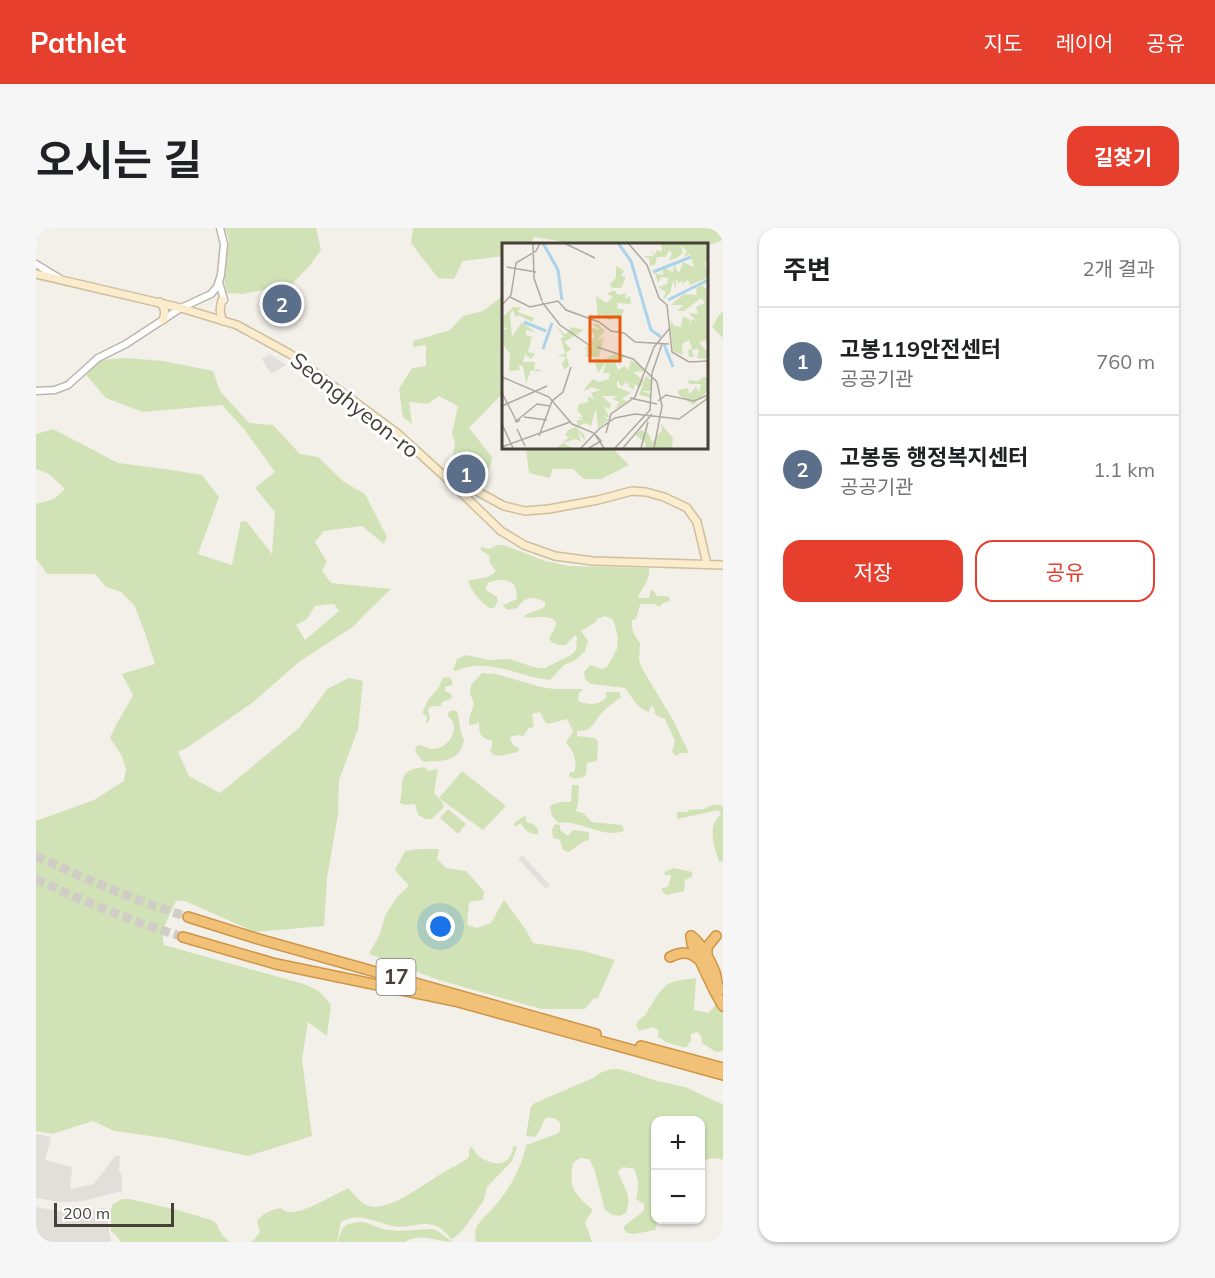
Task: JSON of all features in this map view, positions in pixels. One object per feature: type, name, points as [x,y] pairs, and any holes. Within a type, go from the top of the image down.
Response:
[{"type":"highway","name":"17","points":[[188,918],[723,1075]]},
{"type":"highway","points":[[716,936],[707,947],[703,959],[714,990],[723,1006]]},
{"type":"highway","name":"17","points":[[183,938],[287,967],[455,1001],[602,1039]]},
{"type":"highway","points":[[670,957],[684,952],[703,959],[715,972],[717,986],[723,994]]},
{"type":"highway","name":"17","points":[[622,1045],[723,1068]]},
{"type":"main road","name":"Seonghyeon-ro","points":[[36,274],[160,302],[237,325],[290,354],[397,433],[501,531],[524,545],[555,556],[593,561],[723,565]]},
{"type":"main road","points":[[223,300],[220,316],[223,321]]},
{"type":"main road","points":[[160,302],[166,312],[163,320]]},
{"type":"main road","points":[[448,480],[473,489],[504,507],[525,511],[598,500],[632,491],[664,497],[687,508],[697,522],[707,564]]},
{"type":"street","points":[[36,391],[55,390],[68,385],[98,358],[126,344],[181,308],[211,294],[219,282],[224,244],[220,228]]},
{"type":"street","points":[[36,264],[60,278]]},
{"type":"street","points":[[219,282],[223,300]]},
{"type":"shaded area","points":[[270,354],[286,365],[271,374],[262,359]]},
{"type":"shaded area","points":[[522,855],[550,885],[546,889],[518,859]]},
{"type":"shaded area","points":[[36,1134],[51,1137],[45,1160],[72,1167],[70,1189],[94,1184],[115,1156],[120,1156],[122,1191],[83,1201],[60,1202],[36,1198]]},
{"type":"shaded area","points":[[36,1207],[71,1213],[105,1207],[111,1242],[36,1242]]},
{"type":"green space","points":[[225,228],[316,228],[321,250],[292,284],[243,294],[227,293],[224,279],[229,240]]},
{"type":"green space","points":[[413,228],[723,228],[723,240],[708,246],[708,243],[560,243],[560,241],[534,237],[531,243],[502,243],[502,256],[463,261],[454,279],[438,278],[411,243]]},
{"type":"green space","points":[[502,297],[502,395],[469,428],[492,457],[491,465],[482,478],[453,455],[455,442],[452,434],[458,406],[439,396],[428,404],[409,402],[412,424],[403,417],[399,389],[412,368],[426,366],[426,345],[413,347],[413,341],[450,330],[463,316],[483,311]]},
{"type":"green space","points":[[723,311],[723,338],[712,327]]},
{"type":"green space","points":[[126,358],[163,361],[213,371],[220,391],[249,423],[273,425],[300,454],[318,457],[344,482],[365,494],[387,537],[384,544],[362,526],[324,531],[315,542],[327,562],[322,571],[331,583],[391,589],[354,626],[299,662],[252,703],[178,752],[189,776],[220,793],[299,728],[327,689],[349,678],[363,681],[358,729],[339,780],[338,815],[327,878],[324,926],[255,932],[185,901],[176,901],[162,931],[164,945],[304,984],[319,991],[331,1005],[327,1036],[308,1022],[302,1059],[312,1136],[248,1156],[165,1138],[114,1131],[93,1121],[52,1134],[36,1131],[36,821],[94,800],[124,781],[126,769],[122,756],[110,738],[133,695],[122,674],[155,664],[134,605],[121,592],[106,587],[95,574],[47,574],[36,558],[36,504],[54,499],[65,489],[49,474],[36,469],[36,434],[53,429],[118,463],[202,475],[219,497],[198,554],[232,565],[241,521],[247,522],[272,554],[275,512],[255,488],[275,472],[244,429],[222,405],[143,412],[106,398],[86,375],[100,360]],"holes":[[[334,604],[339,611],[305,640],[296,625],[307,619],[315,606]]]},
{"type":"green space","points":[[526,448],[612,448],[629,465],[601,479],[584,479],[573,469],[552,469],[550,478],[529,473]]},
{"type":"green space","points":[[497,545],[504,545],[545,561],[569,566],[649,568],[647,580],[638,597],[649,598],[651,590],[657,596],[667,596],[670,601],[659,607],[655,604],[641,604],[636,619],[632,620],[633,632],[640,643],[639,660],[689,753],[680,753],[676,756],[672,752],[675,741],[665,719],[654,713],[652,705],[649,712],[638,705],[625,688],[591,684],[584,676],[584,672],[590,665],[602,669],[607,667],[617,649],[618,637],[614,622],[605,616],[581,631],[588,641],[585,651],[574,661],[564,665],[550,680],[491,666],[453,670],[457,659],[466,655],[489,660],[509,659],[537,668],[545,668],[571,655],[576,650],[577,637],[575,635],[566,645],[557,644],[549,639],[556,624],[552,619],[524,617],[543,608],[545,602],[537,598],[529,598],[517,608],[507,610],[503,605],[517,599],[514,584],[501,580],[488,583],[486,590],[497,597],[498,601],[494,608],[489,608],[477,596],[468,581],[487,577],[496,571],[489,562],[490,556],[481,550],[481,547],[490,549]]},
{"type":"green space","points":[[482,673],[496,674],[541,687],[583,689],[579,693],[578,701],[589,704],[603,701],[606,698],[606,692],[619,692],[621,697],[603,712],[591,727],[577,731],[577,736],[595,738],[598,742],[597,761],[587,763],[586,775],[578,779],[569,776],[570,772],[574,772],[575,760],[566,743],[573,731],[567,719],[548,724],[540,712],[532,714],[534,727],[529,728],[523,736],[510,737],[513,744],[519,748],[518,752],[500,756],[493,755],[490,750],[492,741],[481,734],[479,722],[469,725],[474,704],[470,693],[471,685]]},
{"type":"green space","points":[[448,677],[452,680],[452,685],[445,687],[445,691],[450,693],[451,699],[442,702],[441,706],[432,706],[428,709],[430,719],[426,724],[427,716],[422,714],[428,700],[443,678]]},
{"type":"green space","points":[[453,710],[457,711],[464,740],[462,747],[450,759],[424,762],[415,750],[418,745],[432,749],[448,742],[454,727],[447,715]]},
{"type":"green space","points":[[425,767],[428,771],[438,769],[434,793],[444,807],[432,819],[418,815],[415,804],[400,803],[405,774]]},
{"type":"green space","points":[[462,771],[506,806],[483,830],[439,798]]},
{"type":"green space","points":[[572,785],[579,785],[576,811],[583,813],[592,822],[622,825],[624,831],[607,833],[575,824],[558,823],[552,816],[550,806],[571,802]]},
{"type":"green space","points":[[712,805],[721,805],[723,808],[723,861],[719,862],[713,830],[716,819],[721,815],[719,810],[677,819],[677,812],[704,809]]},
{"type":"green space","points":[[448,809],[466,824],[458,834],[440,818]]},
{"type":"green space","points":[[526,816],[526,822],[535,825],[538,834],[528,832],[521,823],[514,826],[514,823]]},
{"type":"green space","points":[[555,824],[560,825],[560,830],[568,836],[573,830],[587,832],[589,840],[568,852],[563,850],[560,840],[553,838],[552,830]]},
{"type":"green space","points":[[439,849],[437,859],[446,868],[466,871],[484,891],[483,900],[469,902],[467,925],[477,928],[491,923],[504,900],[533,943],[584,951],[615,960],[598,998],[593,999],[585,1009],[541,1009],[439,980],[369,954],[380,934],[385,916],[397,897],[409,886],[395,870],[405,851]]},
{"type":"green space","points":[[674,868],[692,872],[692,877],[685,880],[684,891],[666,895],[662,888],[668,887],[671,877],[665,875],[664,872]]},
{"type":"green space","points":[[696,978],[694,1010],[709,1013],[723,995],[723,1051],[716,1052],[702,1043],[701,1036],[697,1032],[691,1034],[691,1040],[686,1048],[658,1037],[658,1030],[653,1027],[639,1031],[637,1023],[662,989],[676,981]]},
{"type":"green space","points":[[620,1069],[685,1087],[723,1104],[723,1160],[705,1161],[705,1116],[651,1116],[651,1224],[657,1224],[655,1230],[634,1234],[627,1233],[623,1228],[644,1210],[644,1204],[636,1199],[638,1184],[634,1169],[623,1167],[618,1171],[628,1195],[628,1206],[626,1213],[619,1216],[612,1215],[605,1210],[594,1168],[589,1159],[580,1158],[573,1163],[571,1179],[577,1195],[593,1210],[585,1222],[592,1242],[476,1242],[477,1226],[508,1188],[519,1167],[526,1145],[559,1133],[560,1123],[553,1118],[546,1118],[535,1137],[526,1136],[531,1106],[600,1073]]},
{"type":"green space","points":[[471,1146],[480,1157],[496,1163],[506,1161],[512,1153],[513,1146],[517,1147],[512,1161],[487,1187],[484,1200],[462,1231],[454,1238],[451,1239],[440,1228],[432,1225],[399,1227],[355,1217],[341,1222],[337,1242],[249,1242],[253,1241],[260,1232],[257,1221],[265,1214],[281,1208],[288,1212],[303,1210],[348,1188],[360,1201],[369,1206],[377,1207],[396,1201],[469,1157]]},
{"type":"green space","points":[[122,1199],[178,1210],[214,1221],[230,1242],[121,1242],[111,1231],[111,1209],[113,1204]]},
{"type":"green space","points":[[360,1222],[388,1230],[433,1229],[453,1242],[417,1238],[405,1242],[338,1242],[344,1226]]},
{"type":"tunnel","points":[[36,856],[111,889],[188,917]]},
{"type":"tunnel","points":[[36,879],[108,911],[183,937]]},
{"type":"place","name":"고봉동 행정복지센터","points":[[282,304]]},
{"type":"place","name":"고봉119안전센터","points":[[466,474]]}]
